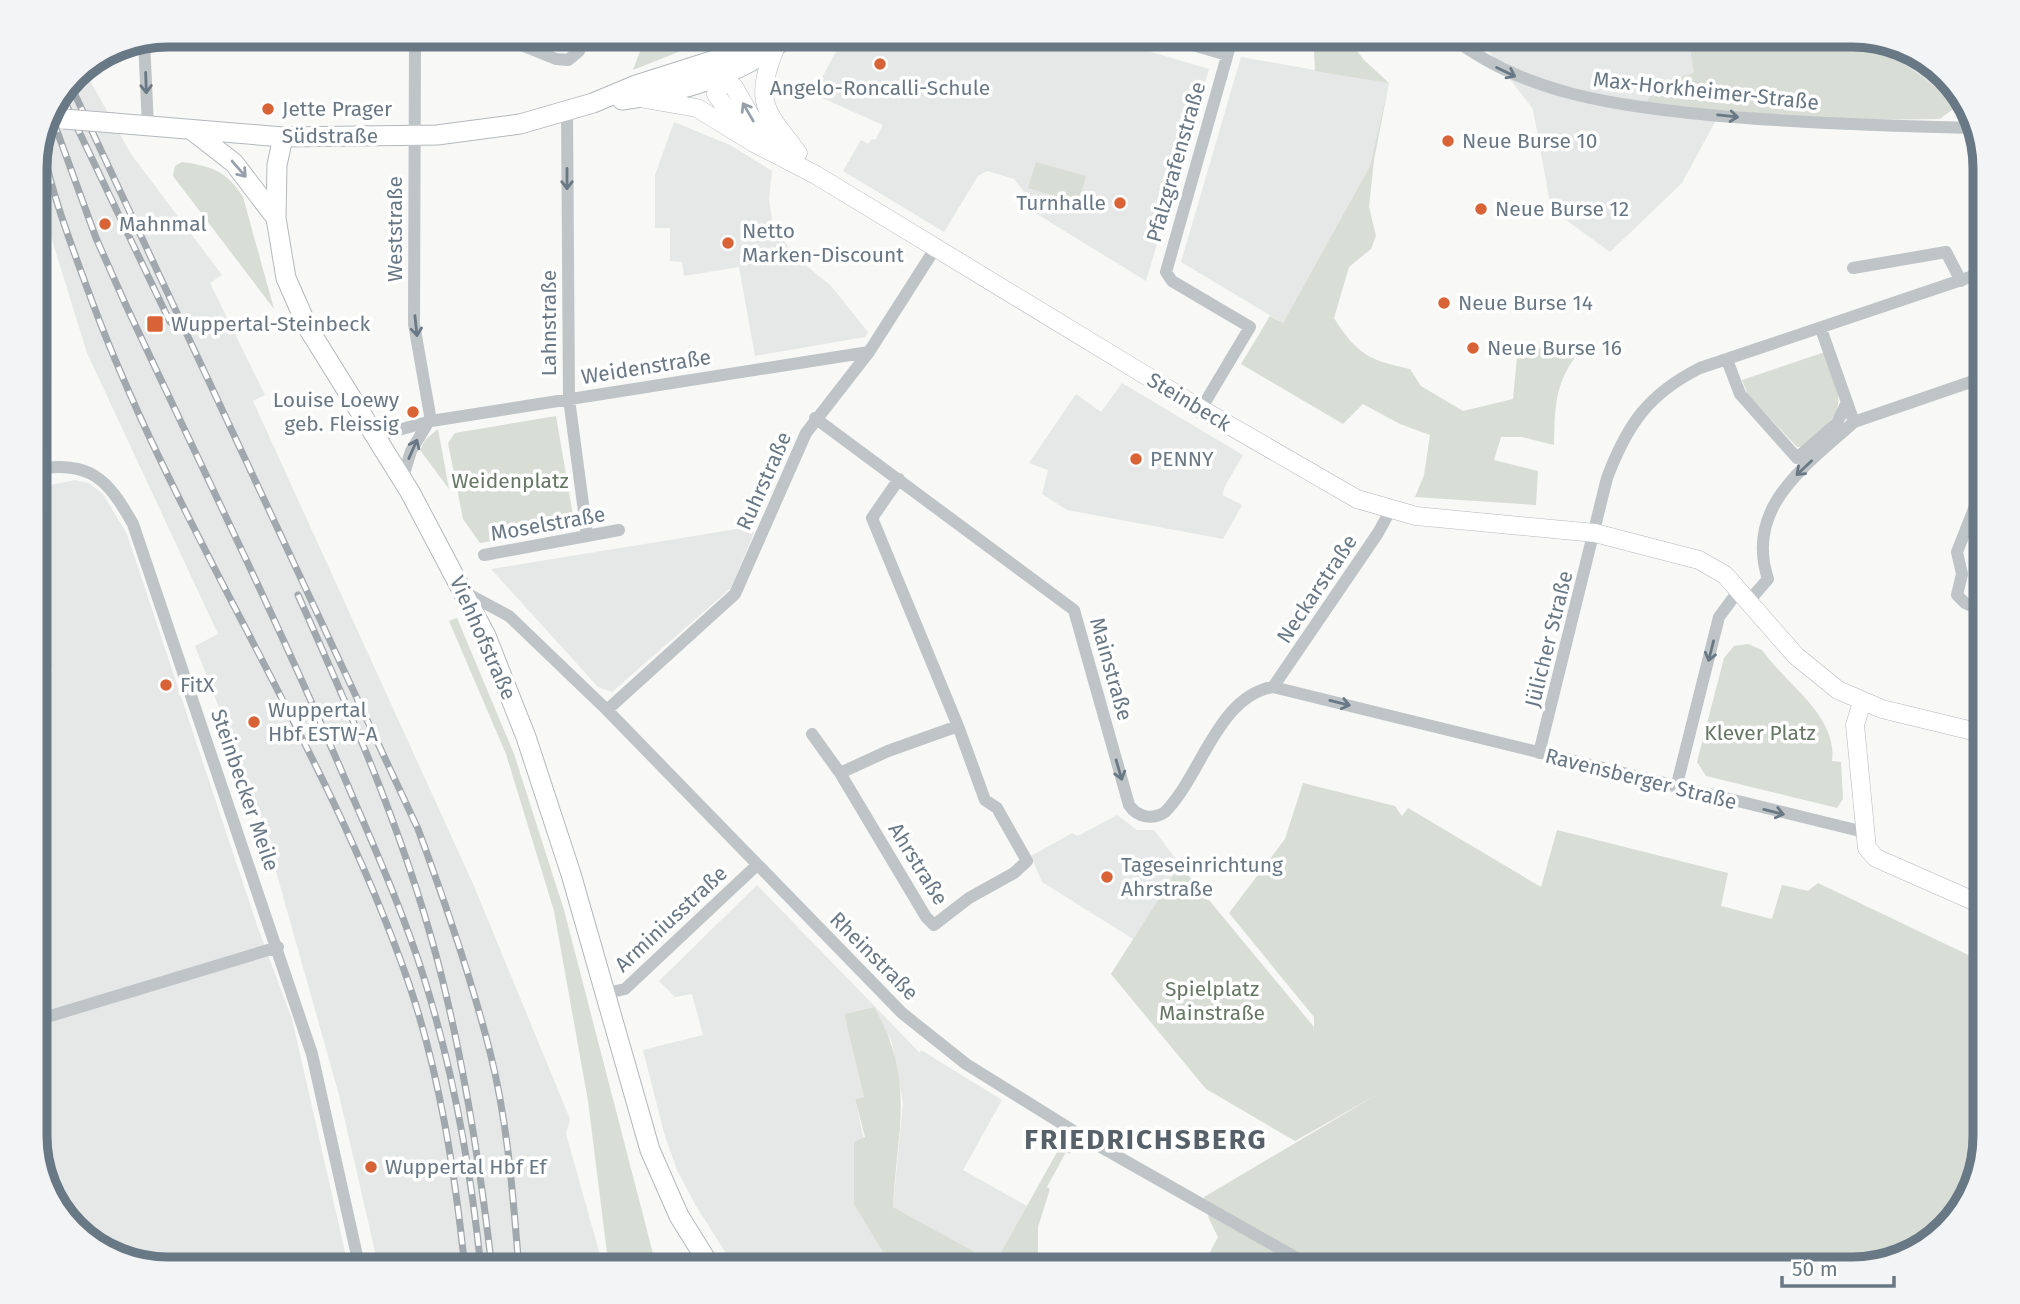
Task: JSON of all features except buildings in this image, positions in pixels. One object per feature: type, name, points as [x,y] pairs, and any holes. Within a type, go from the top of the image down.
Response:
[{"type":"main road","name":"Südstraße","points":[[59,117],[283,137],[414,136],[520,124],[593,103],[636,85],[754,47]]},
{"type":"main road","name":"Südstraße","points":[[593,103],[638,98],[699,85],[755,61],[769,47]]},
{"type":"main road","points":[[774,47],[763,79],[764,101],[774,122],[816,175]]},
{"type":"main road","points":[[746,50],[724,65],[716,94],[737,128],[754,143]]},
{"type":"main road","points":[[695,68],[720,76],[734,87],[754,122],[816,175]]},
{"type":"main road","points":[[638,98],[697,107],[754,143],[816,175]]},
{"type":"main road","points":[[192,130],[234,163],[276,218]]},
{"type":"main road","name":"Viehhofstraße","points":[[283,137],[277,166],[276,218],[286,278],[296,305],[373,437],[402,480],[466,593],[526,737],[607,993],[656,1164],[679,1216],[704,1257]]},
{"type":"main road","name":"Steinbeck","points":[[816,175],[1201,409],[1357,499],[1390,511],[1454,521],[1595,533],[1699,560],[1725,575],[1818,676],[1862,702],[1973,731]]},
{"type":"main road","points":[[1862,702],[1855,724],[1867,848],[1876,858],[1973,901]]},
{"type":"street","name":"Weststraße","points":[[415,47],[414,324],[430,421]]},
{"type":"street","points":[[526,47],[555,59],[568,60],[580,47]]},
{"type":"street","points":[[1200,47],[1227,55]]},
{"type":"street","name":"Pfalzgrafenstraße","points":[[1201,409],[1250,327],[1172,281],[1166,272],[1229,47]]},
{"type":"street","name":"Max-Horkheimer-Straße","points":[[1466,47],[1482,59],[1519,78],[1569,94],[1621,105],[1773,121],[1966,128]]},
{"type":"street","points":[[144,50],[148,127]]},
{"type":"street","name":"Lahnstraße","points":[[567,111],[569,399],[587,534]]},
{"type":"street","name":"Ruhrstraße","points":[[607,710],[735,594],[806,433],[815,418],[869,352],[936,247]]},
{"type":"street","points":[[1853,268],[1946,252],[1961,281]]},
{"type":"street","name":"Jülicher Straße","points":[[1539,753],[1607,478],[1619,445],[1634,420],[1674,381],[1727,360],[1973,276]]},
{"type":"street","points":[[1821,329],[1854,422]]},
{"type":"street","name":"Weidenstraße","points":[[373,437],[430,421],[869,352]]},
{"type":"street","points":[[1727,360],[1740,394],[1797,458],[1837,423],[1847,402]]},
{"type":"street","points":[[1676,788],[1719,617],[1768,579],[1762,562],[1763,531],[1778,497],[1789,482],[1854,422],[1973,381]]},
{"type":"street","name":"Mainstraße","points":[[815,418],[1074,610],[1129,805],[1140,815],[1154,817],[1165,812],[1230,713],[1255,693],[1273,687]]},
{"type":"street","points":[[402,480],[411,452],[430,421]]},
{"type":"street","name":"Steinbecker Meile","points":[[48,468],[72,467],[89,471],[103,480],[117,496],[133,524],[312,1054],[357,1257]]},
{"type":"street","name":"Ahrstraße","points":[[812,734],[840,774],[926,917],[934,925],[969,898],[1014,873],[1027,861],[997,808],[985,800],[958,726],[872,518],[899,480]]},
{"type":"street","name":"Neckarstraße","points":[[1273,687],[1378,533],[1390,511]]},
{"type":"street","points":[[1973,511],[1957,552],[1962,574],[1957,595],[1973,607]]},
{"type":"street","name":"Moselstraße","points":[[484,555],[619,530]]},
{"type":"street","name":"Rheinstraße","points":[[466,593],[509,616],[607,710],[902,1013],[941,1046],[1086,1138],[1295,1257]]},
{"type":"street","name":"Ravensberger Straße","points":[[1273,687],[1864,832]]},
{"type":"street","points":[[840,774],[888,751],[958,726]]},
{"type":"street","name":"Arminiusstraße","points":[[607,993],[625,989],[757,865]]},
{"type":"street","points":[[48,1017],[278,947]]},
{"type":"shaded area","points":[[838,47],[1135,47],[1209,69],[1146,281],[1019,203],[1025,193],[1014,179],[987,171],[978,176],[944,232],[843,171],[861,140],[868,144],[872,139],[875,140],[883,125],[813,94]]},
{"type":"shaded area","points":[[1485,47],[1868,48],[1883,51],[1919,68],[1937,83],[1956,106],[1730,94],[1682,183],[1610,252],[1551,209],[1533,109]]},
{"type":"shaded area","points":[[1241,57],[1389,83],[1370,166],[1283,323],[1181,262]]},
{"type":"shaded area","points":[[88,77],[131,154],[222,275],[210,283],[265,395],[253,401],[474,886],[570,1119],[566,1134],[601,1257],[376,1257],[339,1095],[259,811],[195,646],[218,634],[87,353],[48,227],[48,160],[51,137],[60,115],[72,95]]},
{"type":"shaded area","name":"Netto Marken-Discount","points":[[674,122],[730,145],[772,171],[769,199],[773,227],[797,258],[831,286],[868,332],[865,337],[755,356],[739,267],[684,276],[682,262],[670,261],[670,228],[655,228],[655,175]]},
{"type":"shaded area","name":"PENNY","points":[[1122,383],[1243,455],[1224,488],[1223,495],[1242,505],[1223,539],[1067,510],[1042,494],[1048,470],[1029,463],[1076,394],[1101,412]]},
{"type":"shaded area","points":[[75,480],[89,483],[103,494],[127,534],[258,928],[292,1019],[346,1257],[168,1257],[137,1253],[101,1236],[83,1221],[63,1196],[54,1175],[48,1144],[48,689],[52,671],[48,648],[48,485]]},
{"type":"shaded area","points":[[749,527],[754,533],[731,588],[612,692],[598,687],[491,569]]},
{"type":"shaded area","name":"Tageseinrichtung Ahrstraße","points":[[1117,815],[1137,830],[1154,830],[1180,865],[1133,939],[1042,882],[1031,856],[1072,833],[1078,836]]},
{"type":"shaded area","points":[[757,885],[920,1053],[921,1050],[1002,1100],[963,1170],[1027,1206],[998,1257],[984,1257],[893,1207],[903,1102],[892,1043],[873,1007],[844,1014],[864,1097],[855,1099],[889,1257],[728,1257],[677,1170],[664,1133],[643,1050],[703,1035],[692,994],[675,997],[659,981]]},
{"type":"green space","points":[[642,47],[691,47],[633,70]]},
{"type":"green space","points":[[698,47],[713,47],[702,52]]},
{"type":"green space","points":[[1314,47],[1354,47],[1389,83],[1315,71]]},
{"type":"green space","points":[[1690,47],[1868,48],[1892,55],[1941,91],[1943,90],[1956,107],[1940,119],[1856,120],[1755,114],[1647,102],[1655,85],[1694,73]]},
{"type":"green space","points":[[1389,83],[1374,160],[1369,207],[1376,236],[1371,249],[1349,267],[1334,318],[1350,340],[1365,354],[1410,369],[1421,386],[1463,411],[1513,399],[1517,357],[1558,341],[1576,356],[1563,377],[1560,388],[1554,445],[1522,437],[1501,437],[1494,460],[1538,471],[1536,505],[1415,497],[1424,475],[1430,435],[1400,424],[1363,404],[1343,424],[1241,364],[1270,316],[1283,323],[1370,166]]},
{"type":"green space","points":[[182,162],[217,171],[231,181],[243,197],[274,309],[173,176],[175,166]]},
{"type":"green space","points":[[1036,162],[1086,176],[1078,203],[1028,188]]},
{"type":"green space","points":[[1825,352],[1836,385],[1838,405],[1835,414],[1818,434],[1803,447],[1797,447],[1748,395],[1742,380]]},
{"type":"green space","name":"Weidenplatz","points":[[556,416],[575,527],[480,543],[463,519],[448,443],[455,433]]},
{"type":"green space","points":[[438,429],[449,489],[420,450],[425,440]]},
{"type":"green space","points":[[457,618],[514,754],[564,910],[654,1257],[608,1257],[588,1101],[554,911],[506,754],[449,621]]},
{"type":"green space","name":"Klever Platz","points":[[1748,644],[1762,650],[1808,701],[1827,729],[1832,745],[1832,761],[1841,762],[1843,799],[1837,808],[1706,776],[1697,762],[1724,658],[1734,646]]},
{"type":"green space","name":"Spielplatz Mainstraße","points":[[1303,783],[1395,806],[1402,816],[1408,808],[1541,887],[1557,830],[1728,873],[1721,906],[1772,919],[1782,885],[1808,891],[1818,883],[1973,957],[1973,1136],[1970,1159],[1960,1189],[1943,1216],[1932,1227],[1905,1244],[1868,1256],[1207,1257],[1218,1237],[1209,1219],[1204,1197],[1378,1094],[1295,1141],[1206,1089],[1111,974],[1180,865],[1314,1027],[1314,1017],[1229,913],[1285,839]]},
{"type":"green space","points":[[874,1007],[895,1058],[901,1105],[893,1207],[984,1257],[886,1257],[854,1204],[854,1142],[865,1137],[855,1099],[864,1097],[844,1014]]},
{"type":"green space","points":[[1066,1136],[1077,1142],[1070,1154],[1066,1152],[1047,1187],[1050,1189],[1038,1227],[1038,1257],[998,1257]]},
{"type":"railway","points":[[74,93],[418,829],[466,968],[496,1079],[509,1160],[518,1257]]},
{"type":"railway","points":[[66,105],[170,322]]},
{"type":"railway","points":[[55,126],[96,238],[290,653],[406,926],[435,1014],[453,1086],[480,1257]]},
{"type":"railway","points":[[48,169],[67,233],[121,375],[161,462],[293,720],[375,894],[420,1018],[438,1089],[464,1257]]},
{"type":"railway","points":[[298,595],[379,785],[430,932],[466,1089],[490,1257]]},
{"type":"place","name":"Angelo-Roncalli-Schule","points":[[880,64]]},
{"type":"place","name":"Jette Prager","points":[[268,109]]},
{"type":"place","name":"Neue Burse 10","points":[[1448,141]]},
{"type":"place","name":"Turnhalle","points":[[1120,203]]},
{"type":"place","name":"Neue Burse 12","points":[[1481,209]]},
{"type":"place","name":"Mahnmal","points":[[105,224]]},
{"type":"place","name":"Netto Marken-Discount","points":[[728,243]]},
{"type":"place","name":"Neue Burse 14","points":[[1444,303]]},
{"type":"place","name":"Wuppertal-Steinbeck","points":[[155,324]]},
{"type":"place","name":"Neue Burse 16","points":[[1473,348]]},
{"type":"place","name":"Louise Loewy geb. Fleissig","points":[[413,412]]},
{"type":"place","name":"PENNY","points":[[1136,459]]},
{"type":"place","name":"FitX","points":[[166,685]]},
{"type":"place","name":"Wuppertal Hbf ESTW-A","points":[[254,722]]},
{"type":"place","name":"Tageseinrichtung Ahrstraße","points":[[1107,877]]},
{"type":"place","name":"Wuppertal Hbf Ef","points":[[371,1167]]},
{"type":"district","name":"FRIEDRICHSBERG","points":[[1146,1139]]}]
